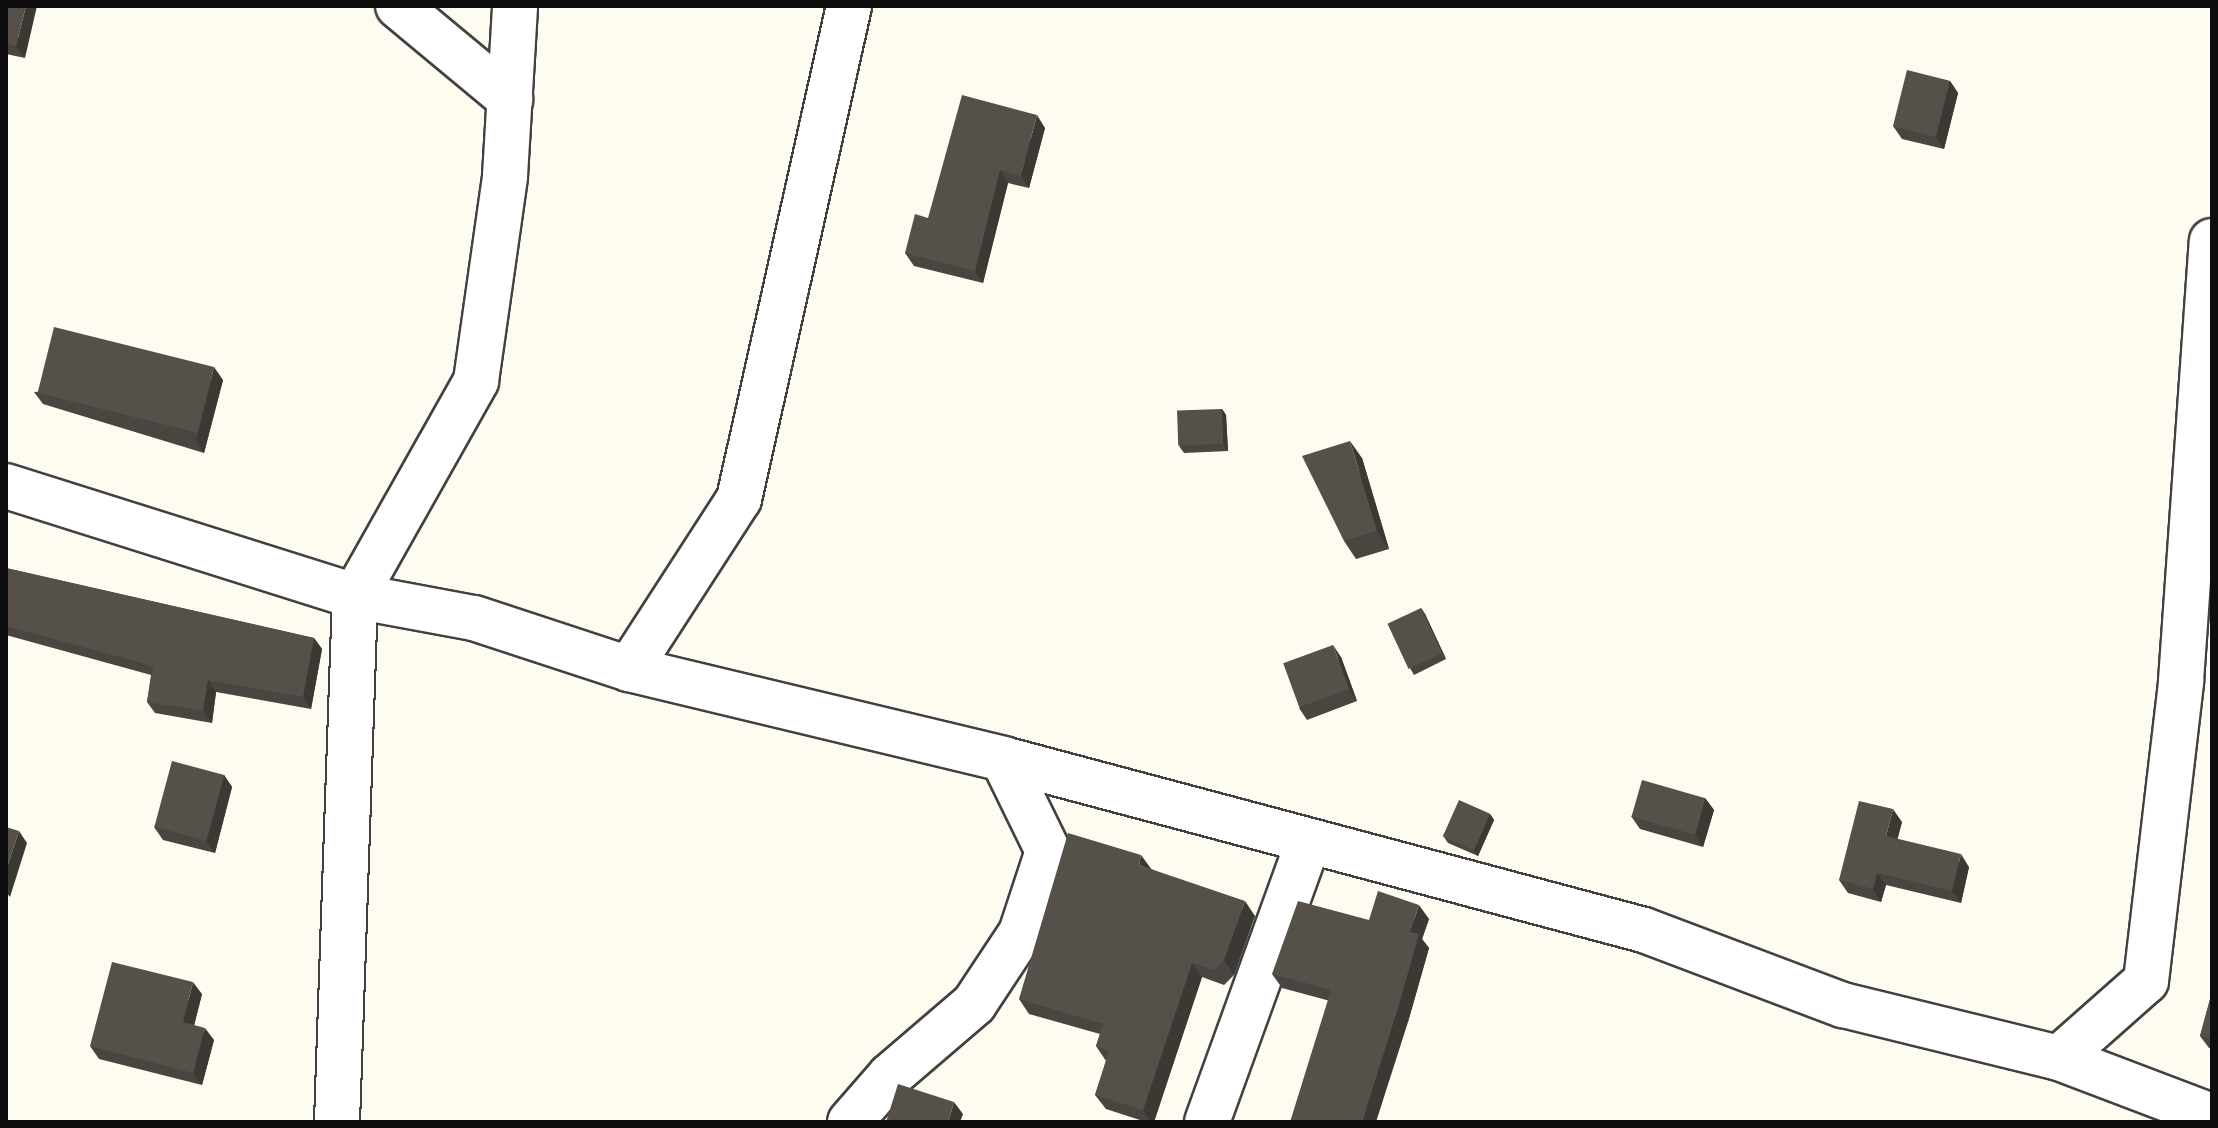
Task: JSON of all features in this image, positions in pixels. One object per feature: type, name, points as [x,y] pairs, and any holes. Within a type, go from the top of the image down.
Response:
[{"type":"street","points":[[398,6],[510,99]]},
{"type":"street","points":[[337,1122],[355,596],[476,381],[510,99],[515,6]]},
{"type":"street","points":[[629,669],[739,499],[849,6]]},
{"type":"street","points":[[2059,1058],[2146,981],[2181,681],[2212,241]]},
{"type":"street","points":[[6,486],[355,596],[474,618],[629,669],[1003,759],[1308,843],[1644,930],[1843,1005],[2059,1058],[2212,1116]]},
{"type":"street","points":[[850,1122],[890,1076],[974,1004],[1021,933],[1048,851],[1003,759]]},
{"type":"street","points":[[1207,1122],[1308,843]]},
{"type":"building","points":[[6,6],[26,6],[16,46],[6,43]]},
{"type":"building","points":[[1907,70],[1950,81],[1936,137],[1893,126]]},
{"type":"building","points":[[962,95],[1037,115],[1021,176],[1000,170],[975,271],[905,253],[915,214],[928,218]]},
{"type":"building","points":[[54,327],[214,367],[198,433],[38,393]]},
{"type":"building","points":[[1222,409],[1223,444],[1178,446],[1177,411]]},
{"type":"building","points":[[1350,441],[1377,531],[1344,541],[1302,456]]},
{"type":"building","points":[[6,568],[314,638],[303,697],[208,680],[203,711],[147,702],[153,666],[6,626]]},
{"type":"building","points":[[1421,608],[1442,653],[1409,669],[1387,624]]},
{"type":"building","points":[[1333,645],[1349,689],[1299,707],[1283,663]]},
{"type":"building","points":[[172,761],[224,775],[207,841],[154,827]]},
{"type":"building","points":[[1642,780],[1705,798],[1695,835],[1632,817]]},
{"type":"building","points":[[1459,800],[1490,814],[1474,850],[1443,837]]},
{"type":"building","points":[[1859,801],[1893,809],[1886,836],[1961,854],[1952,891],[1877,873],[1873,889],[1839,880]]},
{"type":"building","points":[[6,827],[19,831],[6,870]]},
{"type":"building","points":[[1068,833],[1141,855],[1139,865],[1245,901],[1224,960],[1214,970],[1192,963],[1143,1110],[1095,1095],[1109,1051],[1096,1046],[1103,1024],[1019,999]]},
{"type":"building","points":[[1378,891],[1419,905],[1410,932],[1419,934],[1362,1122],[1290,1122],[1331,990],[1272,974],[1298,901],[1369,920]]},
{"type":"building","points":[[112,962],[193,982],[183,1022],[205,1028],[193,1073],[90,1046]]},
{"type":"building","points":[[2212,992],[2212,1039],[2200,1036]]},
{"type":"building","points":[[898,1084],[954,1102],[948,1122],[886,1122]]}]
